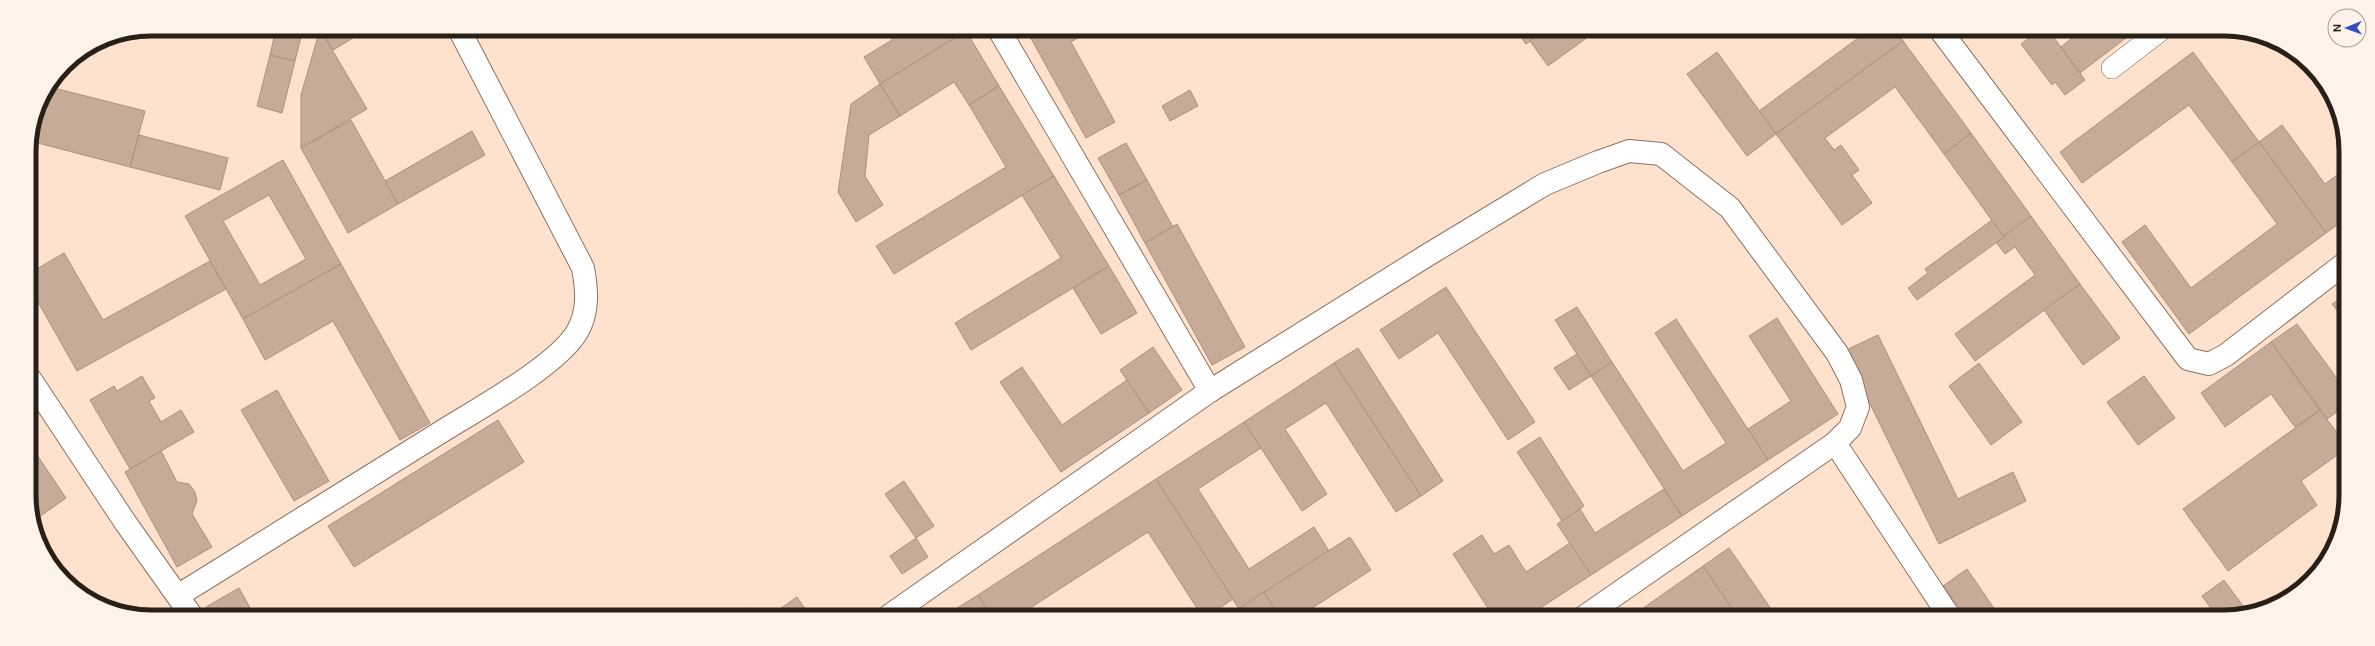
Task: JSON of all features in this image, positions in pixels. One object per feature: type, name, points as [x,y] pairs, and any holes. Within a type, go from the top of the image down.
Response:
[{"type":"street","points":[[179,595],[500,396],[562,352],[577,332],[586,309],[587,290],[583,268],[463,36]]},
{"type":"street","points":[[1003,36],[1210,391]]},
{"type":"street","points":[[1945,36],[2188,359],[2209,364],[2226,355],[2339,268]]},
{"type":"street","points":[[897,610],[1210,391],[1426,256],[1545,184],[1629,151],[1661,154],[1730,208],[1837,353],[1851,380],[1858,407],[1850,428],[1835,443],[1594,610]]},
{"type":"street","points":[[36,387],[126,522],[179,595],[188,610]]},
{"type":"street","points":[[1835,443],[1945,610]]},
{"type":"lane","points":[[2112,68],[2154,36]]},
{"type":"building","points":[[274,36],[301,36],[295,61],[270,55]]},
{"type":"building","points":[[318,36],[324,36],[367,109],[301,148],[301,95]]},
{"type":"building","points":[[325,36],[356,36],[333,50]]},
{"type":"building","points":[[892,36],[958,36],[880,84],[864,57],[892,40]]},
{"type":"building","points":[[958,36],[969,36],[999,86],[969,105],[954,82],[900,116],[880,84]]},
{"type":"building","points":[[1030,36],[1081,36],[1071,42],[1115,122],[1086,138]]},
{"type":"building","points":[[1520,36],[1537,36],[1526,44]]},
{"type":"building","points":[[1537,36],[1589,36],[1548,66],[1530,41]]},
{"type":"building","points":[[1857,36],[1900,36],[1903,41],[1776,134],[1759,111],[1858,38]]},
{"type":"building","points":[[2031,36],[2053,36],[2085,80],[2065,95],[2055,82],[2052,85],[2021,44]]},
{"type":"building","points":[[2075,36],[2128,36],[2080,73],[2061,47]]},
{"type":"building","points":[[1903,41],[1971,133],[1944,154],[1895,87],[1825,138],[1834,150],[1841,145],[1859,170],[1852,175],[1872,203],[1842,225],[1776,134]]},
{"type":"building","points":[[1717,52],[1776,134],[1747,156],[1687,74]]},
{"type":"building","points":[[2193,52],[2259,142],[2232,162],[2189,105],[2082,183],[2060,152]]},
{"type":"building","points":[[270,55],[295,61],[282,113],[257,106]]},
{"type":"building","points":[[880,84],[900,116],[869,135],[865,176],[883,205],[856,222],[838,192],[851,104]]},
{"type":"building","points":[[999,86],[1054,176],[894,274],[876,246],[1006,167],[969,105]]},
{"type":"building","points":[[55,88],[145,111],[130,167],[36,143],[40,121],[51,93]]},
{"type":"building","points":[[1190,90],[1198,106],[1170,121],[1162,106]]},
{"type":"building","points":[[351,120],[398,204],[348,233],[301,148]]},
{"type":"building","points":[[2282,125],[2325,184],[2339,174],[2339,224],[2326,233],[2259,142]]},
{"type":"building","points":[[472,131],[485,155],[398,204],[385,181]]},
{"type":"building","points":[[1971,133],[2031,216],[2004,237],[1944,154]]},
{"type":"building","points":[[139,135],[228,158],[220,190],[130,167]]},
{"type":"building","points":[[2259,142],[2326,233],[2189,334],[2122,242],[2145,225],[2191,288],[2277,224],[2232,162]]},
{"type":"building","points":[[1126,143],[1147,180],[1119,195],[1098,158]]},
{"type":"building","points":[[283,160],[341,264],[243,319],[185,216]],"holes":[[[269,195],[306,259],[260,285],[223,221]]]},
{"type":"building","points":[[1054,176],[1109,266],[971,350],[955,323],[1061,258],[1022,195]]},
{"type":"building","points":[[1147,180],[1173,227],[1145,243],[1119,195]]},
{"type":"building","points":[[2031,216],[2080,284],[1975,361],[1955,334],[2035,275],[2015,247],[2005,254],[1996,242]]},
{"type":"building","points":[[1992,220],[2004,237],[1917,300],[1908,288],[1928,273],[1925,269]]},
{"type":"building","points":[[1177,224],[1245,347],[1212,365],[1145,243]]},
{"type":"building","points":[[64,253],[103,320],[210,261],[226,289],[77,371],[36,299],[36,269]]},
{"type":"building","points":[[341,264],[430,423],[400,440],[333,321],[265,360],[243,319]]},
{"type":"building","points":[[1109,266],[1137,313],[1101,334],[1073,288]]},
{"type":"building","points":[[2080,284],[2120,338],[2083,365],[2044,310]]},
{"type":"building","points":[[1446,287],[1535,422],[1508,440],[1438,333],[1399,359],[1380,330]]},
{"type":"building","points":[[2339,299],[2339,313],[2332,304]]},
{"type":"building","points":[[1577,307],[1612,362],[1591,376],[1555,320]]},
{"type":"building","points":[[1777,318],[1838,414],[1768,460],[1748,429],[1791,401],[1749,336]]},
{"type":"building","points":[[1676,319],[1768,460],[1682,516],[1591,376],[1612,362],[1683,471],[1726,443],[1655,333]]},
{"type":"building","points":[[2297,324],[2339,381],[2339,411],[2327,419],[2271,342]]},
{"type":"building","points":[[1878,335],[1958,499],[2013,472],[2026,501],[1939,544],[1844,351]]},
{"type":"building","points":[[2271,342],[2320,410],[2295,427],[2271,394],[2225,427],[2201,393]]},
{"type":"building","points":[[1153,347],[1182,390],[1149,413],[1120,370]]},
{"type":"building","points":[[1358,348],[1443,481],[1421,496],[1334,363]]},
{"type":"building","points":[[1577,354],[1591,376],[1569,390],[1554,368]]},
{"type":"building","points":[[1334,363],[1421,496],[1396,512],[1326,403],[1285,429],[1327,494],[1302,511],[1244,422]]},
{"type":"building","points":[[1979,363],[2022,422],[1991,445],[1949,386]]},
{"type":"building","points":[[1022,367],[1062,425],[1127,380],[1149,413],[1061,472],[1000,382]]},
{"type":"building","points":[[142,376],[155,398],[149,401],[161,422],[181,410],[194,432],[130,469],[90,400],[114,386],[117,391]]},
{"type":"building","points":[[2144,376],[2175,418],[2138,445],[2107,402]]},
{"type":"building","points":[[277,390],[329,481],[294,501],[241,410]]},
{"type":"building","points":[[2320,410],[2339,435],[2339,454],[2301,481],[2317,505],[2228,571],[2183,509]]},
{"type":"building","points":[[498,420],[524,462],[354,567],[328,526]]},
{"type":"building","points":[[1244,422],[1261,448],[1198,489],[1249,569],[1314,527],[1329,551],[1239,609],[1156,479]]},
{"type":"building","points":[[1540,437],[1584,506],[1562,521],[1517,452]]},
{"type":"building","points":[[161,451],[177,482],[189,484],[195,492],[197,501],[192,514],[212,547],[177,567],[125,472]]},
{"type":"building","points":[[36,453],[66,498],[38,518],[36,495]]},
{"type":"building","points":[[1156,479],[1233,599],[1217,610],[1198,610],[1148,532],[1027,610],[988,610],[978,595]]},
{"type":"building","points":[[904,481],[934,526],[916,538],[885,494]]},
{"type":"building","points":[[1664,489],[1682,516],[1591,575],[1557,524],[1580,509],[1595,533]]},
{"type":"building","points":[[1482,535],[1494,554],[1509,545],[1526,572],[1570,543],[1591,575],[1537,610],[1489,610],[1453,554]]},
{"type":"building","points":[[1350,537],[1371,570],[1309,610],[1275,610],[1264,592]]},
{"type":"building","points":[[916,538],[928,557],[902,574],[890,556]]},
{"type":"building","points":[[1729,548],[1772,610],[1733,610],[1703,566]]},
{"type":"building","points":[[1703,566],[1733,610],[1641,610]]},
{"type":"building","points":[[1967,569],[1995,610],[1961,610],[1943,586]]},
{"type":"building","points":[[2224,580],[2243,606],[2239,609],[2232,610],[2212,610],[2202,596]]},
{"type":"building","points":[[239,588],[251,610],[208,610],[206,607]]},
{"type":"building","points":[[1264,592],[1275,610],[1237,610]]},
{"type":"building","points":[[978,595],[988,610],[954,610]]},
{"type":"building","points":[[797,597],[806,610],[778,610]]}]
